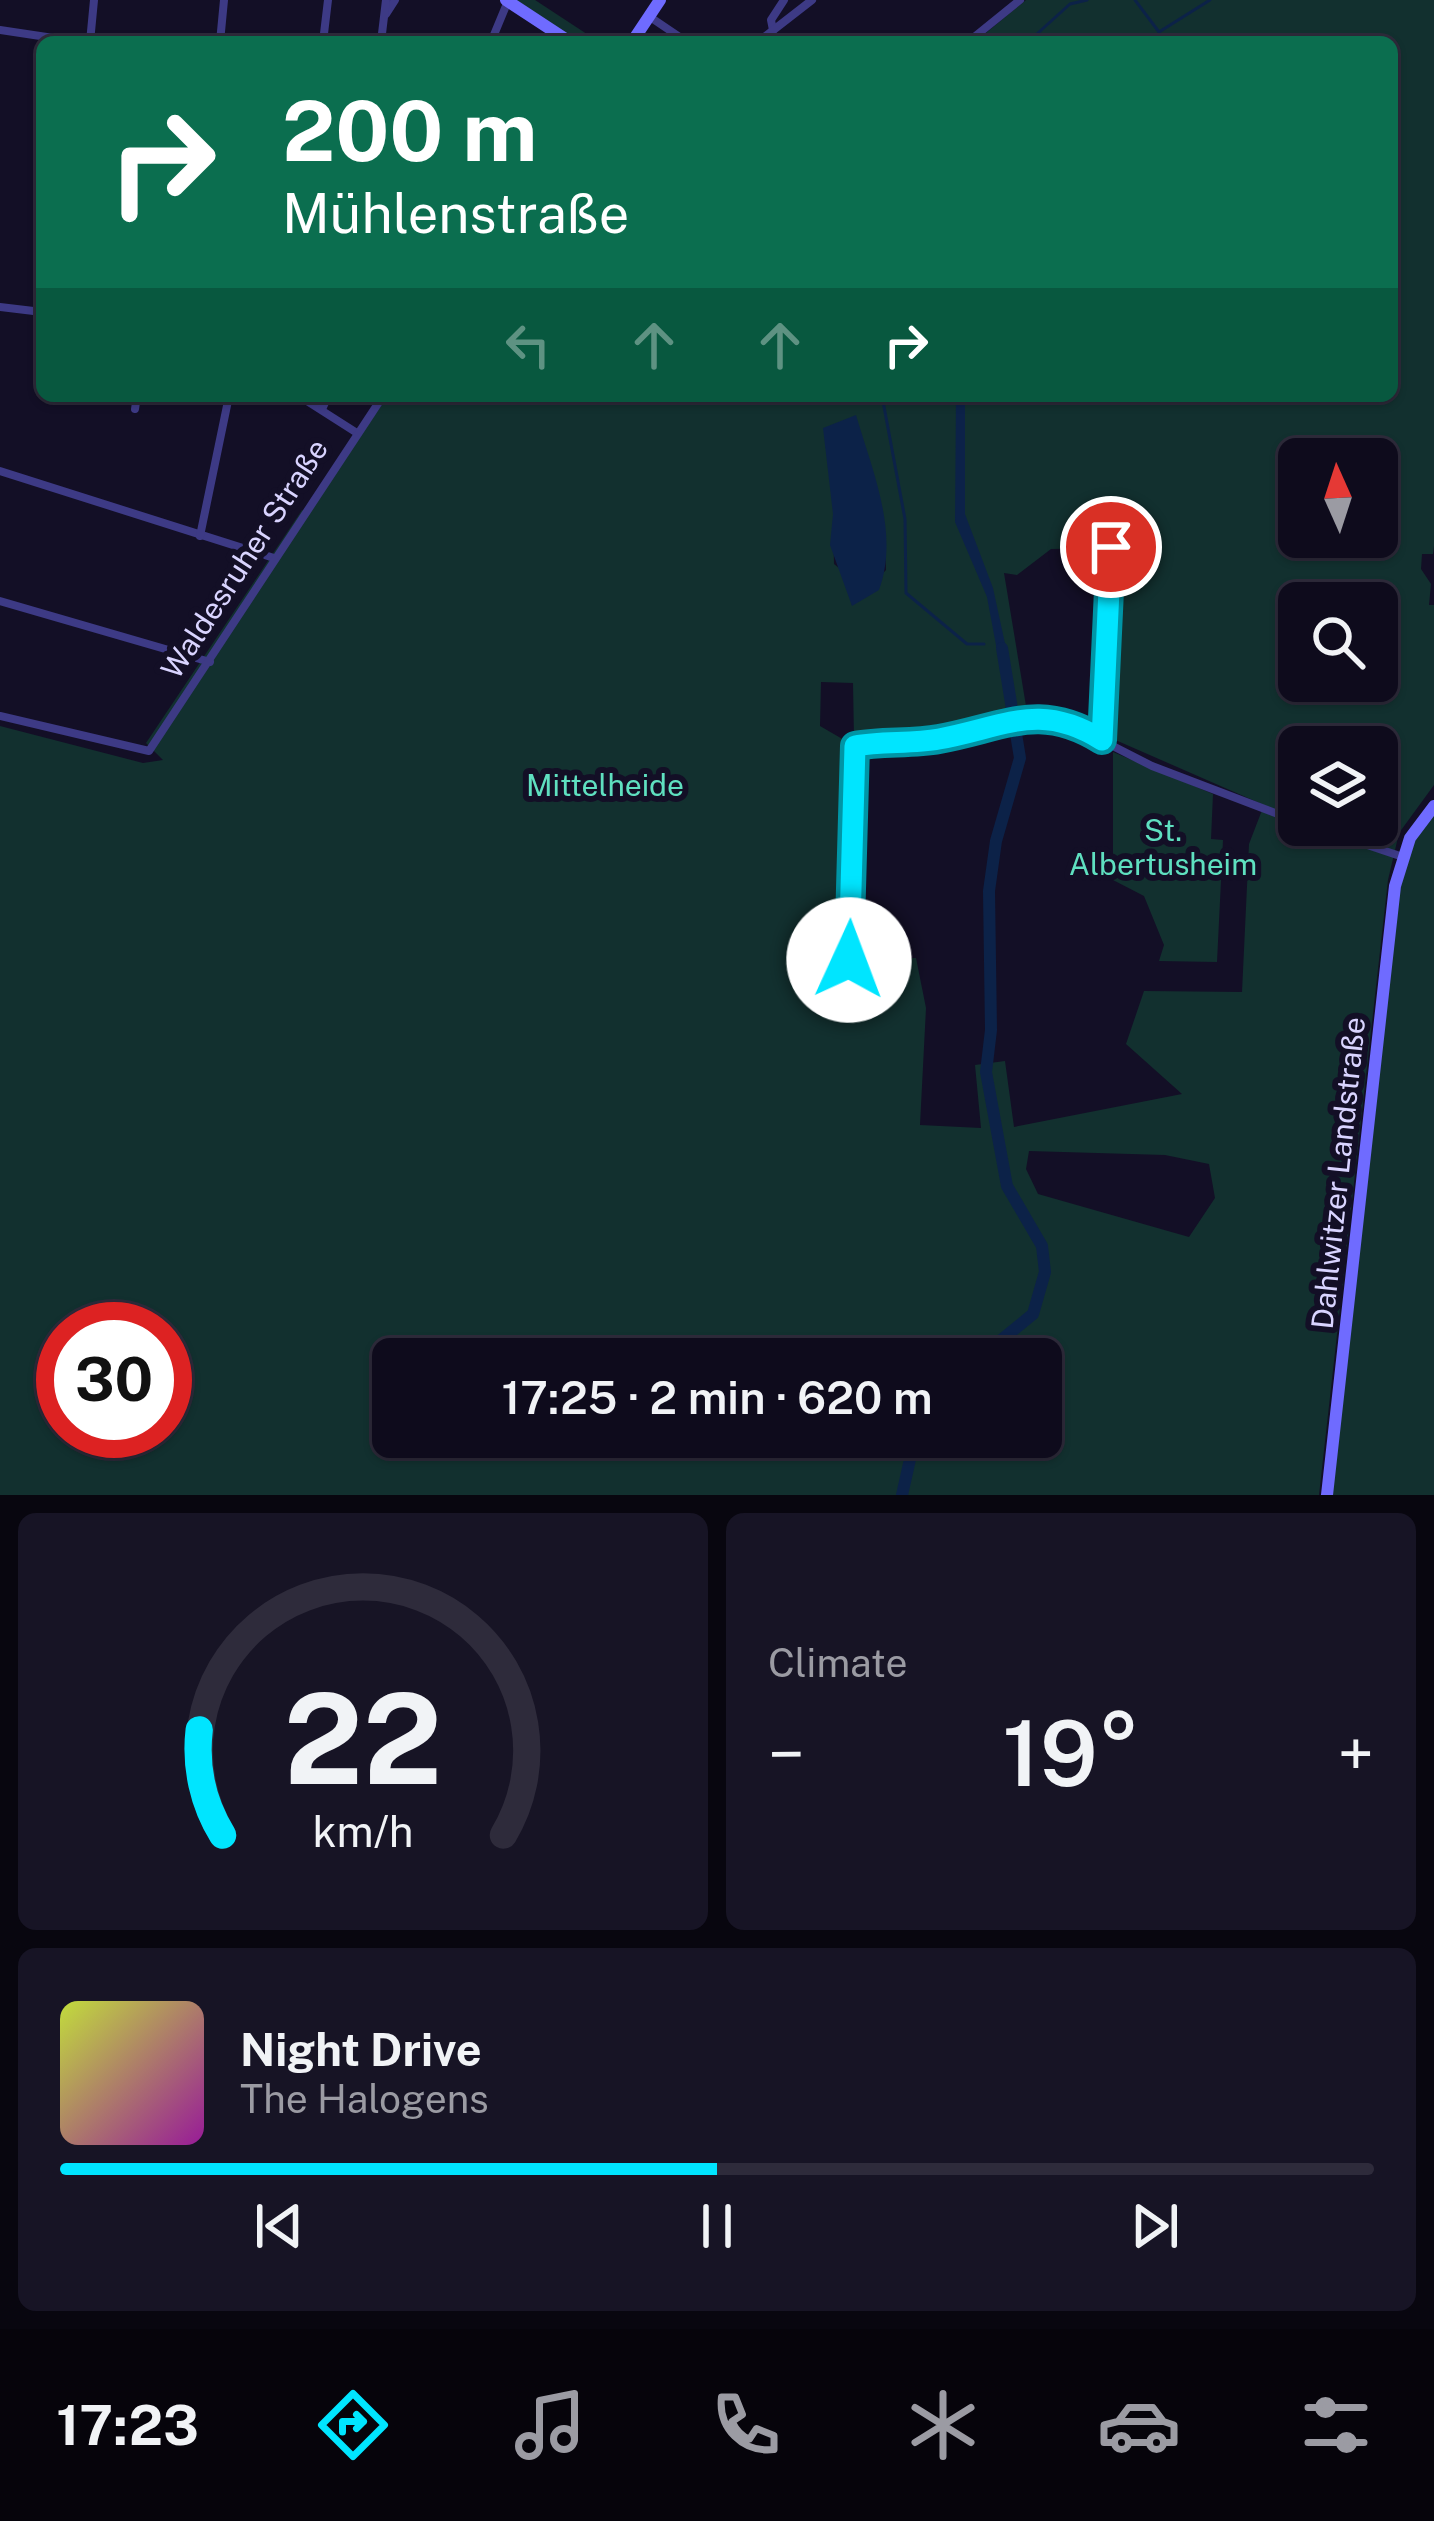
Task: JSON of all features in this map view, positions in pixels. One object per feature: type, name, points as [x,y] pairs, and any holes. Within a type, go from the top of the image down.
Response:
[{"type":"main road","points":[[507,0],[562,36]]},
{"type":"main road","points":[[636,36],[660,0]]},
{"type":"main road","name":"Dahlwitzer Landstraße","points":[[1327,1495],[1402,857],[1434,806]]},
{"type":"street","points":[[90,36],[94,0]]},
{"type":"street","points":[[221,36],[224,0]]},
{"type":"street","points":[[324,36],[328,0]]},
{"type":"street","points":[[382,36],[386,0]]},
{"type":"street","points":[[385,15],[395,0]]},
{"type":"street","points":[[493,36],[507,0]]},
{"type":"street","points":[[773,30],[771,20],[784,0]]},
{"type":"street","points":[[766,36],[812,0]]},
{"type":"street","points":[[975,36],[1020,0]]},
{"type":"street","points":[[649,16],[678,36]]},
{"type":"street","points":[[0,30],[40,36]]},
{"type":"street","points":[[0,307],[36,311]]},
{"type":"street","points":[[135,409],[136,402]]},
{"type":"street","points":[[200,536],[228,402]]},
{"type":"street","points":[[312,402],[357,433]]},
{"type":"street","points":[[323,407],[325,402]]},
{"type":"street","name":"Waldesruher Straße","points":[[0,716],[149,751],[275,566],[274,558],[378,402]]},
{"type":"street","points":[[0,472],[274,558]]},
{"type":"street","points":[[1102,740],[1111,547]]},
{"type":"street","points":[[0,602],[210,662]]},
{"type":"street","points":[[849,960],[855,746],[939,739],[1024,718],[1066,720],[1152,766],[1278,814]]},
{"type":"street","points":[[1370,846],[1402,857]]},
{"type":"green space","points":[[516,0],[535,0],[590,36],[569,36]]},
{"type":"green space","name":"Mittelheide","points":[[1026,0],[1434,0],[1434,546],[1433,554],[1422,554],[1421,569],[1431,584],[1429,605],[1434,605],[1434,785],[1398,837],[1398,726],[1278,726],[1278,846],[1396,846],[1388,880],[1319,1495],[0,1495],[0,726],[143,763],[163,760],[146,743],[302,510],[307,512],[384,402],[1398,402],[1398,36],[982,36]],"holes":[[[833,514],[884,525],[886,570],[852,605],[845,573],[834,564]],[[1112,548],[1104,735],[1264,805],[1249,844],[1242,992],[1144,991],[1126,1044],[1182,1094],[1014,1127],[1005,1061],[975,1065],[981,1128],[920,1125],[926,1008],[916,958],[844,959],[851,744],[820,726],[821,682],[853,683],[854,739],[926,736],[1027,712],[1004,573],[1017,575],[1051,549]],[[1029,1151],[1165,1155],[1209,1164],[1215,1198],[1189,1237],[1038,1194],[1026,1169]]]},
{"type":"green space","name":"St. Albertusheim","points":[[1113,752],[1213,794],[1211,839],[1223,840],[1217,962],[1159,961],[1164,945],[1144,896],[1113,880]]},
{"type":"green space","points":[[1434,811],[1434,1495],[1330,1495],[1397,904],[1409,848]]},
{"type":"water","points":[[956,402],[965,402],[965,514],[993,588],[1009,662],[998,656],[987,597],[955,522]]},
{"type":"water","points":[[856,415],[876,480],[887,546],[879,590],[852,606],[830,545],[833,514],[823,428]]},
{"type":"waterway","points":[[1035,36],[1070,4],[1087,0]]},
{"type":"waterway","points":[[1135,0],[1159,32],[1210,0]]},
{"type":"waterway","points":[[883,402],[905,519],[906,593],[967,644],[984,644]]},
{"type":"waterway","points":[[1002,648],[1020,758],[996,841],[989,891],[991,1030],[986,1072],[1007,1186],[1042,1246],[1045,1272],[1033,1314],[1004,1338]]},
{"type":"waterway","points":[[902,1495],[910,1458]]},
{"type":"route","points":[[849,960],[855,746],[939,739],[1028,717],[1066,720],[1102,740],[1111,547]]}]
